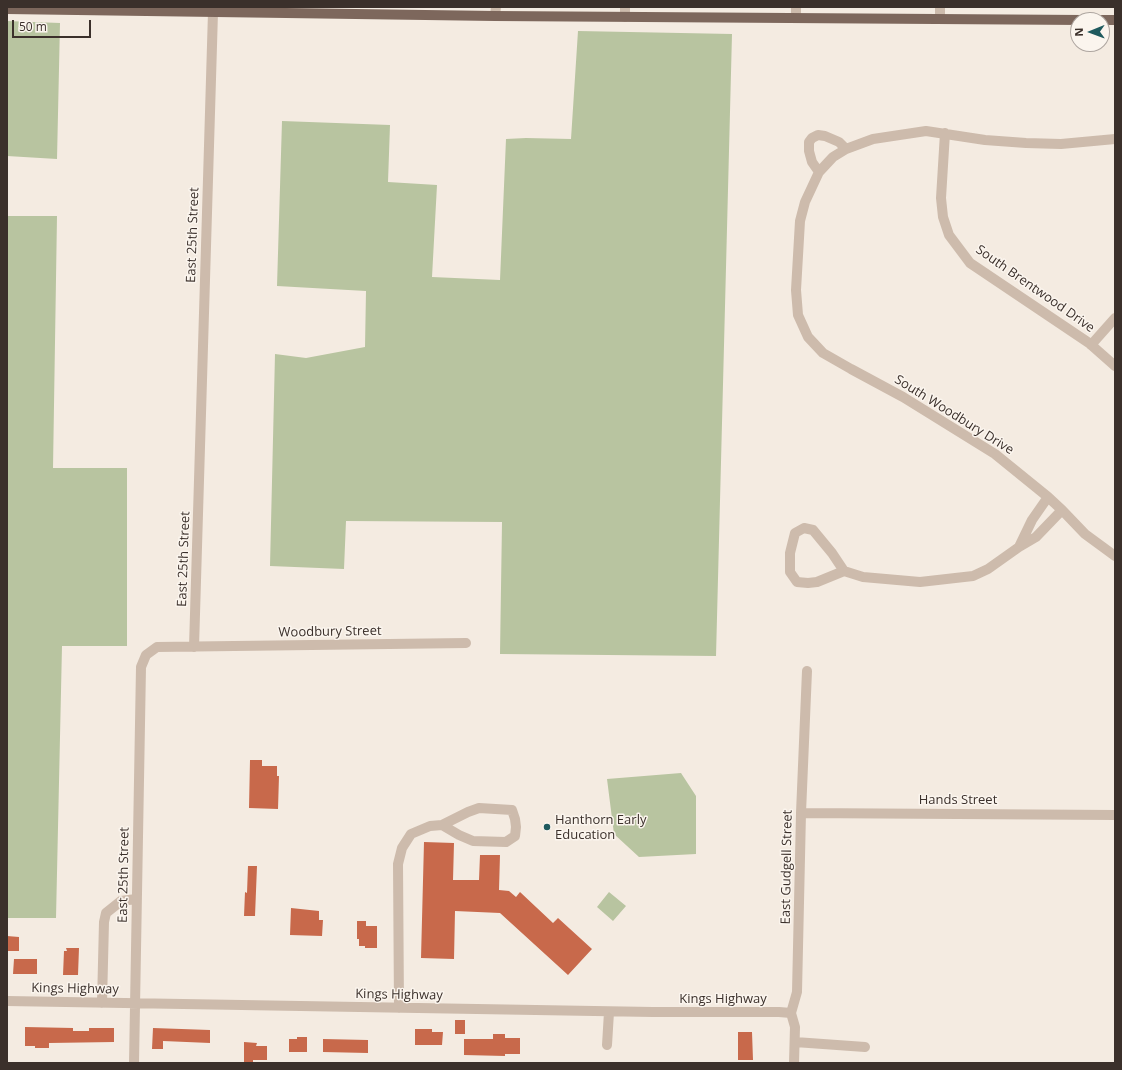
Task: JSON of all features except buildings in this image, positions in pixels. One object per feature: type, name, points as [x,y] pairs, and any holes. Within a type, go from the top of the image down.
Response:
[{"type":"main road","points":[[7,9],[52,8],[213,12],[625,12],[796,18],[1070,20]]},
{"type":"street","points":[[796,7],[796,18]]},
{"type":"street","points":[[940,7],[940,19]]},
{"type":"street","name":"East 25th Street","points":[[134,1063],[141,667],[146,655],[157,647],[194,647],[213,12]]},
{"type":"street","name":"South Woodbury Drive","points":[[1115,139],[1061,144],[991,140],[926,131],[873,139],[846,149],[833,157],[819,172],[805,202],[800,221],[796,290],[798,315],[808,337],[823,353],[903,397],[995,454],[1048,497],[1085,534],[1115,556]]},
{"type":"street","name":"South Brentwood Drive","points":[[945,133],[941,198],[942,217],[949,235],[970,263],[1114,362]]},
{"type":"street","points":[[819,172],[812,162],[809,151],[809,142],[812,138],[818,135],[825,136],[839,142],[846,149]]},
{"type":"street","points":[[1091,345],[1115,318]]},
{"type":"street","points":[[1019,547],[1032,520],[1048,497]]},
{"type":"street","points":[[844,571],[817,582],[797,582],[790,572],[790,553],[795,533],[804,528],[813,530],[832,553],[844,571],[863,577],[920,582],[973,576],[988,569],[1036,537],[1062,510]]},
{"type":"street","name":"Woodbury Street","points":[[194,647],[466,643]]},
{"type":"street","name":"East Gudgell Street","points":[[794,1063],[795,1027],[791,1013],[797,992],[801,813],[807,671]]},
{"type":"street","points":[[399,1008],[398,864],[402,848],[411,834],[430,826],[442,825],[479,808],[512,810],[516,819],[514,836],[506,842],[473,841],[442,825]]},
{"type":"street","name":"Hands Street","points":[[801,813],[1115,814]]},
{"type":"street","points":[[102,1003],[104,922],[106,913],[121,901],[136,899]]},
{"type":"street","name":"Kings Highway","points":[[7,1001],[609,1012],[791,1013]]},
{"type":"street","points":[[607,1045],[609,1012]]},
{"type":"street","points":[[795,1042],[866,1047]]},
{"type":"green space","points":[[7,21],[60,23],[57,159],[7,156]]},
{"type":"green space","points":[[578,31],[732,34],[716,656],[500,654],[502,522],[346,521],[344,569],[270,566],[275,354],[306,358],[365,347],[366,291],[277,286],[282,121],[390,125],[388,182],[437,185],[432,277],[500,280],[506,139],[571,139]]},
{"type":"green space","points":[[7,216],[57,216],[53,468],[127,468],[127,646],[62,646],[56,918],[7,918]]},
{"type":"green space","points":[[681,773],[696,796],[696,854],[639,857],[614,834],[607,779]]},
{"type":"green space","points":[[609,892],[626,906],[613,921],[597,907]]},
{"type":"place","name":"Hanthorn Early Education","points":[[547,827]]}]
